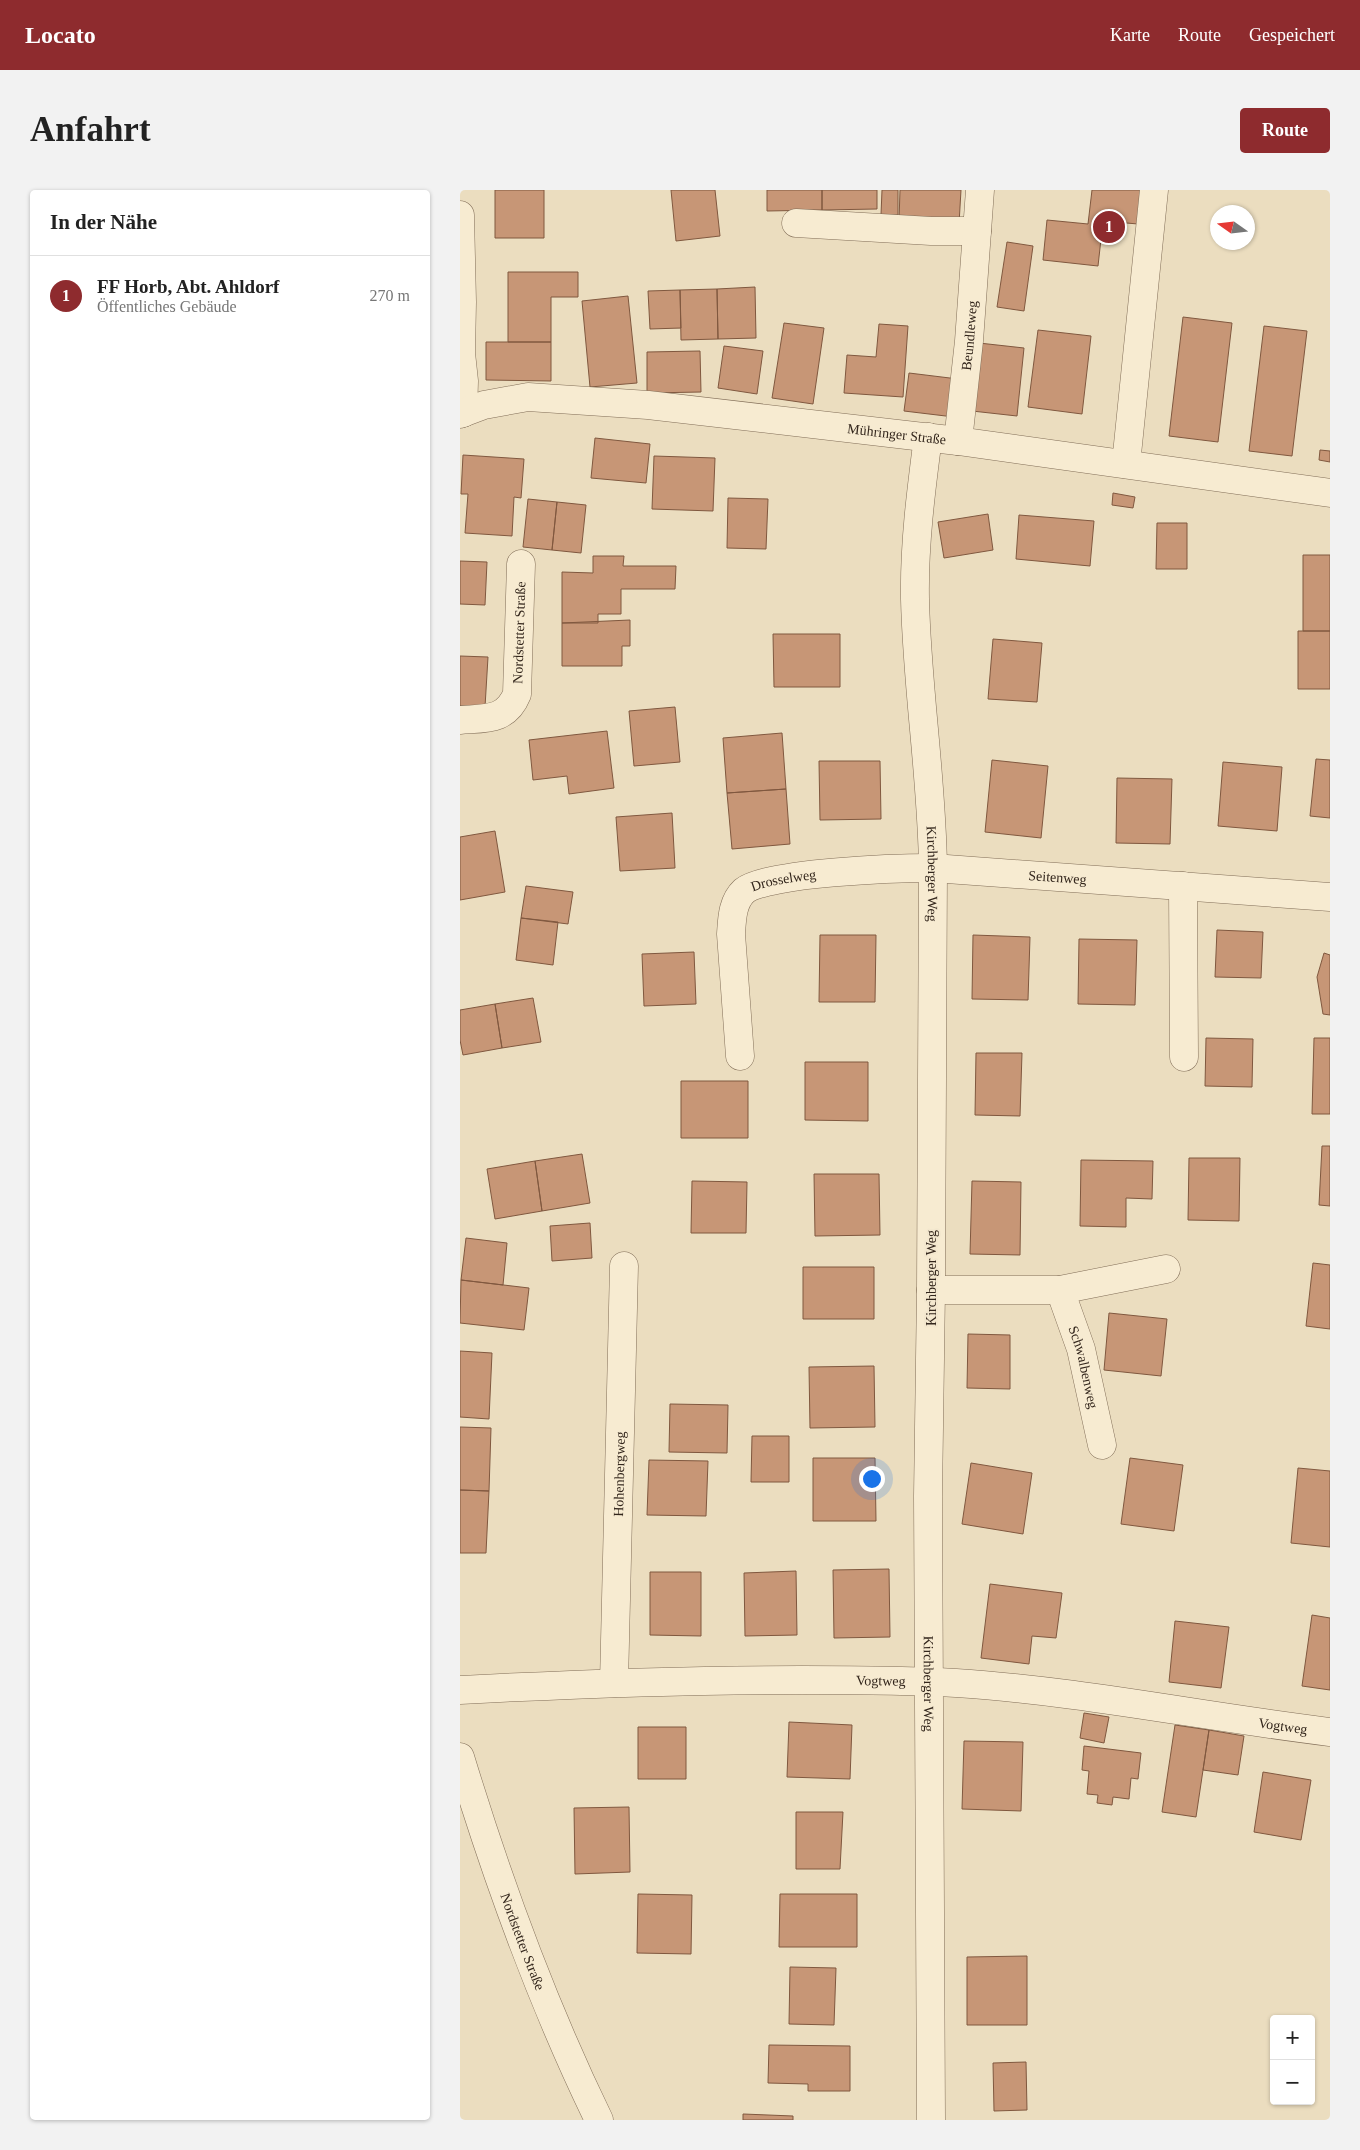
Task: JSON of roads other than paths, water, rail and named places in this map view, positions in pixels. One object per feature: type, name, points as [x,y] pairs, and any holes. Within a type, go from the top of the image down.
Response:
[{"type":"street","name":"Beundleweg","points":[[958,441],[969,341],[980,190]]},
{"type":"street","points":[[1126,464],[1154,190]]},
{"type":"street","points":[[460,215],[461,414]]},
{"type":"street","points":[[796,223],[932,231],[977,231]]},
{"type":"street","name":"Mühringer Straße","points":[[461,414],[484,405],[506,400],[553,398],[657,406],[928,437],[1330,493]]},
{"type":"street","name":"Kirchberger Weg","points":[[928,437],[918,524],[915,599],[931,802],[933,868],[928,1496],[931,2120]]},
{"type":"street","name":"Nordstetter Straße","points":[[460,720],[492,718],[512,705],[517,694],[521,564]]},
{"type":"street","name":"Drosselweg","points":[[740,1056],[731,934],[732,914],[738,900],[745,891],[757,885],[780,879],[895,868],[933,868]]},
{"type":"street","name":"Seitenweg","points":[[933,868],[1330,897]]},
{"type":"street","points":[[1183,886],[1184,1057]]},
{"type":"street","name":"Hohenbergweg","points":[[614,1683],[624,1266]]},
{"type":"street","points":[[931,1290],[1060,1290],[1166,1269]]},
{"type":"street","name":"Schwalbenweg","points":[[1060,1290],[1081,1350],[1102,1445]]},
{"type":"street","name":"Vogtweg","points":[[460,1690],[614,1683],[769,1680],[929,1682],[1054,1693],[1330,1732]]},
{"type":"street","name":"Nordstetter Straße","points":[[460,1757],[516,1928],[555,2024],[599,2120]]},
{"type":"place","name":"FF Horb, Abt. Ahldorf","points":[[1109,227]]}]
